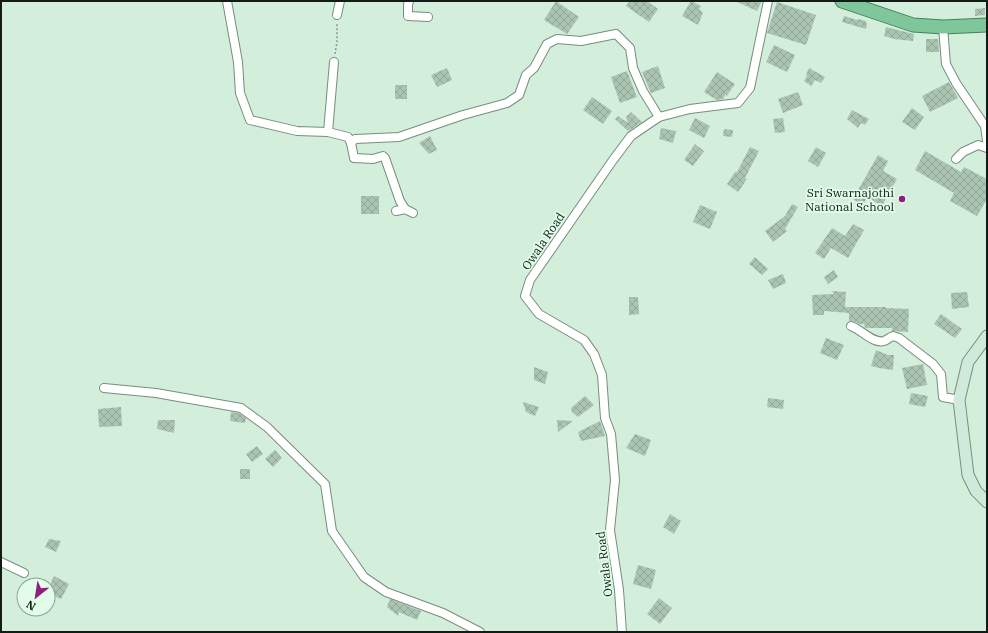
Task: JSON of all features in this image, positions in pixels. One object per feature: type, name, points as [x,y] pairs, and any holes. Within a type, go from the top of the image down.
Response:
[{"type":"highway","points":[[842,1],[913,25],[943,27],[987,25]]},
{"type":"main road","points":[[987,336],[968,362],[959,400],[968,475],[976,492],[987,502]]},
{"type":"street","points":[[227,1],[238,62],[240,92],[250,120],[297,131],[328,132],[348,137],[352,143],[354,158],[374,159],[383,156],[400,202],[405,209],[413,213]]},
{"type":"street","points":[[337,15],[340,1]]},
{"type":"street","points":[[409,1],[408,16],[428,17]]},
{"type":"street","name":"Owala Road","points":[[622,632],[619,590],[610,530],[615,480],[611,434],[605,418],[602,375],[594,354],[584,340],[539,314],[526,296],[530,280],[631,136],[659,118],[690,108],[738,103],[750,88],[768,1]]},
{"type":"street","points":[[943,27],[946,64],[956,83],[985,126],[987,141]]},
{"type":"street","points":[[352,143],[355,139],[399,137],[463,115],[507,103],[518,95],[526,75],[534,68],[547,44],[557,39],[581,41],[616,34],[630,48],[633,68],[643,91],[659,118]]},
{"type":"street","points":[[328,132],[334,62]]},
{"type":"street","points":[[956,159],[963,152],[978,145],[987,148]]},
{"type":"street","points":[[396,211],[405,209]]},
{"type":"street","points":[[851,326],[859,328],[874,341],[884,341],[893,336],[899,338],[933,364],[941,374],[943,397],[959,400]]},
{"type":"street","points":[[104,388],[156,393],[241,408],[267,427],[325,484],[332,531],[364,577],[386,592],[443,612],[480,632]]},
{"type":"street","points":[[1,562],[24,573]]},
{"type":"path","points":[[334,62],[337,42],[337,15]]},
{"type":"building","points":[[556,1],[579,17],[567,34],[544,20]]},
{"type":"building","points":[[630,1],[647,1],[658,9],[649,22],[626,6]]},
{"type":"building","points":[[691,1],[701,6],[699,9],[703,13],[698,25],[682,16]]},
{"type":"building","points":[[735,1],[762,1],[757,11]]},
{"type":"building","points":[[777,2],[816,15],[806,45],[767,33]]},
{"type":"building","points":[[985,8],[985,15],[975,16],[975,9]]},
{"type":"building","points":[[844,16],[866,21],[866,29],[842,22]]},
{"type":"building","points":[[886,27],[914,34],[913,41],[894,39],[884,36]]},
{"type":"building","points":[[926,39],[938,39],[939,52],[926,52]]},
{"type":"building","points":[[774,45],[795,55],[787,72],[766,62]]},
{"type":"building","points":[[658,66],[665,88],[651,93],[642,72]]},
{"type":"building","points":[[447,68],[452,80],[437,87],[431,75]]},
{"type":"building","points":[[809,68],[825,77],[821,83],[815,80],[811,86],[804,81]]},
{"type":"building","points":[[627,71],[637,97],[620,103],[611,77]]},
{"type":"building","points":[[717,72],[735,84],[726,97],[726,93],[723,99],[717,100],[704,92]]},
{"type":"building","points":[[949,82],[958,98],[930,112],[922,96]]},
{"type":"building","points":[[395,85],[407,85],[407,99],[395,99]]},
{"type":"building","points":[[798,92],[803,105],[783,113],[778,99]]},
{"type":"building","points":[[592,97],[612,111],[603,124],[583,110]]},
{"type":"building","points":[[912,108],[924,117],[915,130],[902,122]]},
{"type":"building","points":[[852,110],[869,119],[865,125],[861,123],[858,128],[847,119]]},
{"type":"building","points":[[631,112],[642,122],[628,131],[615,119],[618,116],[628,123],[626,117]]},
{"type":"building","points":[[695,118],[710,126],[704,138],[689,130]]},
{"type":"building","points":[[783,118],[785,132],[775,133],[773,119]]},
{"type":"building","points":[[661,128],[676,131],[673,143],[659,139]]},
{"type":"building","points":[[724,129],[733,130],[732,137],[723,136]]},
{"type":"building","points":[[430,136],[437,150],[429,154],[419,143]]},
{"type":"building","points":[[695,144],[704,151],[693,166],[684,160]]},
{"type":"building","points":[[750,147],[759,151],[745,178],[747,179],[738,192],[727,184],[735,172],[737,172]]},
{"type":"building","points":[[816,147],[826,153],[818,167],[808,161]]},
{"type":"building","points":[[925,151],[961,172],[964,167],[987,179],[987,199],[977,216],[950,201],[954,193],[915,170]]},
{"type":"building","points":[[878,155],[888,161],[883,171],[897,179],[882,206],[867,197],[863,205],[853,199]]},
{"type":"building","points":[[361,196],[379,196],[379,214],[361,214]]},
{"type":"building","points":[[792,204],[798,207],[785,229],[787,231],[773,242],[765,231],[785,216]]},
{"type":"building","points":[[700,205],[717,212],[710,229],[693,222]]},
{"type":"building","points":[[853,224],[864,230],[848,258],[831,248],[824,259],[815,253],[832,228],[845,236]]},
{"type":"building","points":[[755,257],[768,269],[762,275],[749,264]]},
{"type":"building","points":[[834,270],[838,277],[828,284],[824,277]]},
{"type":"building","points":[[783,274],[786,283],[773,289],[768,280]]},
{"type":"building","points":[[832,291],[846,292],[845,307],[886,307],[909,309],[908,332],[892,331],[892,328],[865,328],[864,324],[849,321],[849,313],[824,311],[824,315],[813,315],[812,295],[834,294]]},
{"type":"building","points":[[967,292],[969,307],[952,309],[951,293]]},
{"type":"building","points":[[629,297],[638,297],[639,314],[629,315]]},
{"type":"building","points":[[941,314],[962,329],[955,338],[934,324]]},
{"type":"building","points":[[826,338],[844,345],[837,360],[820,353]]},
{"type":"building","points":[[876,350],[888,355],[894,355],[893,370],[871,366]]},
{"type":"building","points":[[923,364],[927,385],[907,389],[902,368]]},
{"type":"building","points":[[534,367],[548,372],[545,384],[534,380]]},
{"type":"building","points":[[911,393],[928,396],[925,407],[909,404]]},
{"type":"building","points":[[585,396],[594,405],[578,417],[572,412],[571,408]]},
{"type":"building","points":[[768,398],[784,400],[783,409],[767,407]]},
{"type":"building","points":[[523,402],[539,407],[535,416],[526,412]]},
{"type":"building","points":[[121,407],[122,426],[99,427],[98,409]]},
{"type":"building","points":[[231,412],[239,413],[246,418],[245,423],[230,421]]},
{"type":"building","points":[[158,420],[175,420],[174,433],[157,429]]},
{"type":"building","points":[[557,420],[573,421],[558,432]]},
{"type":"building","points":[[600,421],[605,436],[581,441],[578,432]]},
{"type":"building","points":[[635,434],[651,440],[645,456],[626,448]]},
{"type":"building","points":[[257,446],[263,454],[252,462],[246,454]]},
{"type":"building","points":[[275,450],[282,458],[273,467],[265,459]]},
{"type":"building","points":[[240,469],[250,469],[250,479],[240,479]]},
{"type":"building","points":[[670,514],[681,521],[674,534],[663,527]]},
{"type":"building","points":[[49,539],[61,541],[56,552],[45,547]]},
{"type":"building","points":[[638,565],[656,570],[651,589],[633,584]]},
{"type":"building","points":[[56,577],[69,584],[61,599],[56,597]]},
{"type":"building","points":[[659,598],[672,608],[660,624],[647,614]]},
{"type":"building","points":[[390,599],[421,611],[417,620],[399,612],[398,616],[387,607]]},
{"type":"place","name":"Sri Swarnajothi National School","points":[[902,199]]}]
